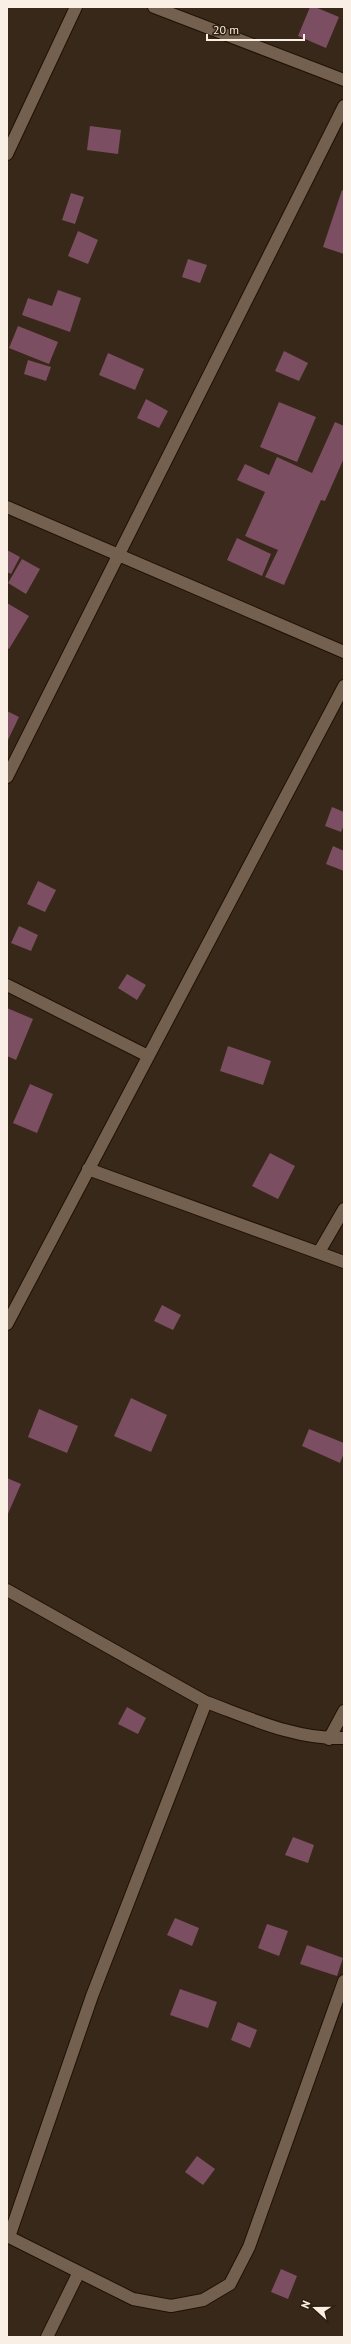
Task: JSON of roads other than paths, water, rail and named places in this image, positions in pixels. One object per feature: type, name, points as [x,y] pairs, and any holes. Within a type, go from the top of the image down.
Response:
[{"type":"street","points":[[7,154],[76,7]]},
{"type":"street","points":[[154,7],[344,80]]},
{"type":"street","points":[[7,777],[344,106]]},
{"type":"street","points":[[7,507],[120,554],[344,652]]},
{"type":"street","points":[[7,1324],[344,686]]},
{"type":"street","points":[[7,985],[148,1056]]},
{"type":"street","points":[[88,1169],[344,1262]]},
{"type":"street","points":[[319,1252],[344,1209]]},
{"type":"street","points":[[7,1590],[206,1702],[299,1734],[329,1739],[344,1738]]},
{"type":"street","points":[[206,1702],[92,1996],[8,2236],[134,2299],[171,2306],[203,2300],[230,2284],[249,2247],[344,1981]]},
{"type":"street","points":[[329,1739],[344,1711]]},
{"type":"street","points":[[47,2337],[79,2272]]}]
